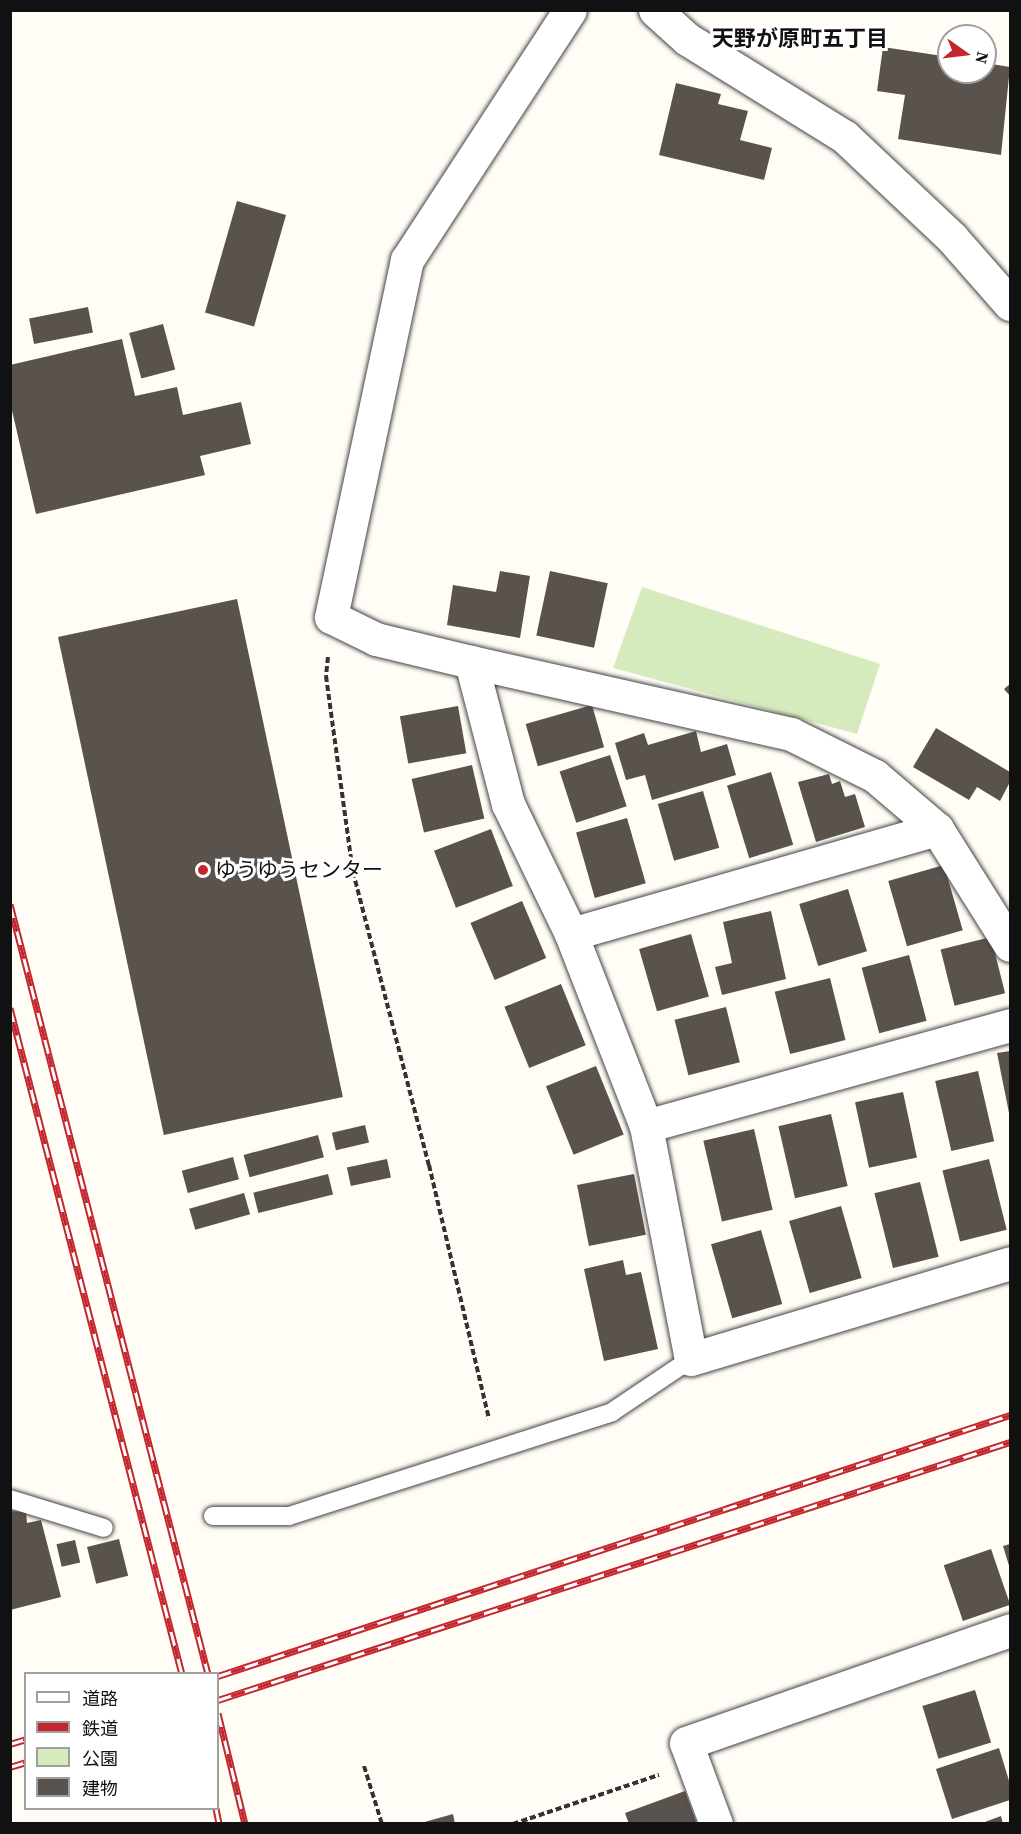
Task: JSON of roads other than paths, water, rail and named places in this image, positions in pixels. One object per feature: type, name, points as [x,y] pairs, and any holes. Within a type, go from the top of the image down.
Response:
[{"type":"street","points":[[570,10],[407,260],[331,617],[376,639],[791,734],[875,776],[938,829],[1011,945]]},
{"type":"street","points":[[655,10],[687,39],[845,137],[952,238],[1011,304]]},
{"type":"street","points":[[471,662],[508,804],[572,934],[646,1126],[691,1359],[1011,1263]]},
{"type":"street","points":[[572,934],[938,829]]},
{"type":"street","points":[[646,1126],[1011,1025]]},
{"type":"street","points":[[716,1824],[686,1743],[1011,1630]]},
{"type":"lane","points":[[213,1516],[289,1516],[612,1412],[691,1359]]},
{"type":"lane","points":[[10,1499],[104,1528]]},
{"type":"railway","points":[[10,904],[207,1672]]},
{"type":"railway","points":[[10,1008],[181,1672]]},
{"type":"railway","points":[[219,1676],[1010,1415]]},
{"type":"railway","points":[[219,1700],[1010,1442]]},
{"type":"railway","points":[[219,1717],[245,1824]]},
{"type":"railway","points":[[10,1744],[24,1740]]},
{"type":"railway","points":[[10,1767],[24,1763]]},
{"type":"railway","points":[[216,1810],[219,1824]]},
{"type":"place","name":"ゆうゆうセンター","points":[[203,870]]},
{"type":"district","name":"天野が原町五丁目","points":[[800,39]]}]
